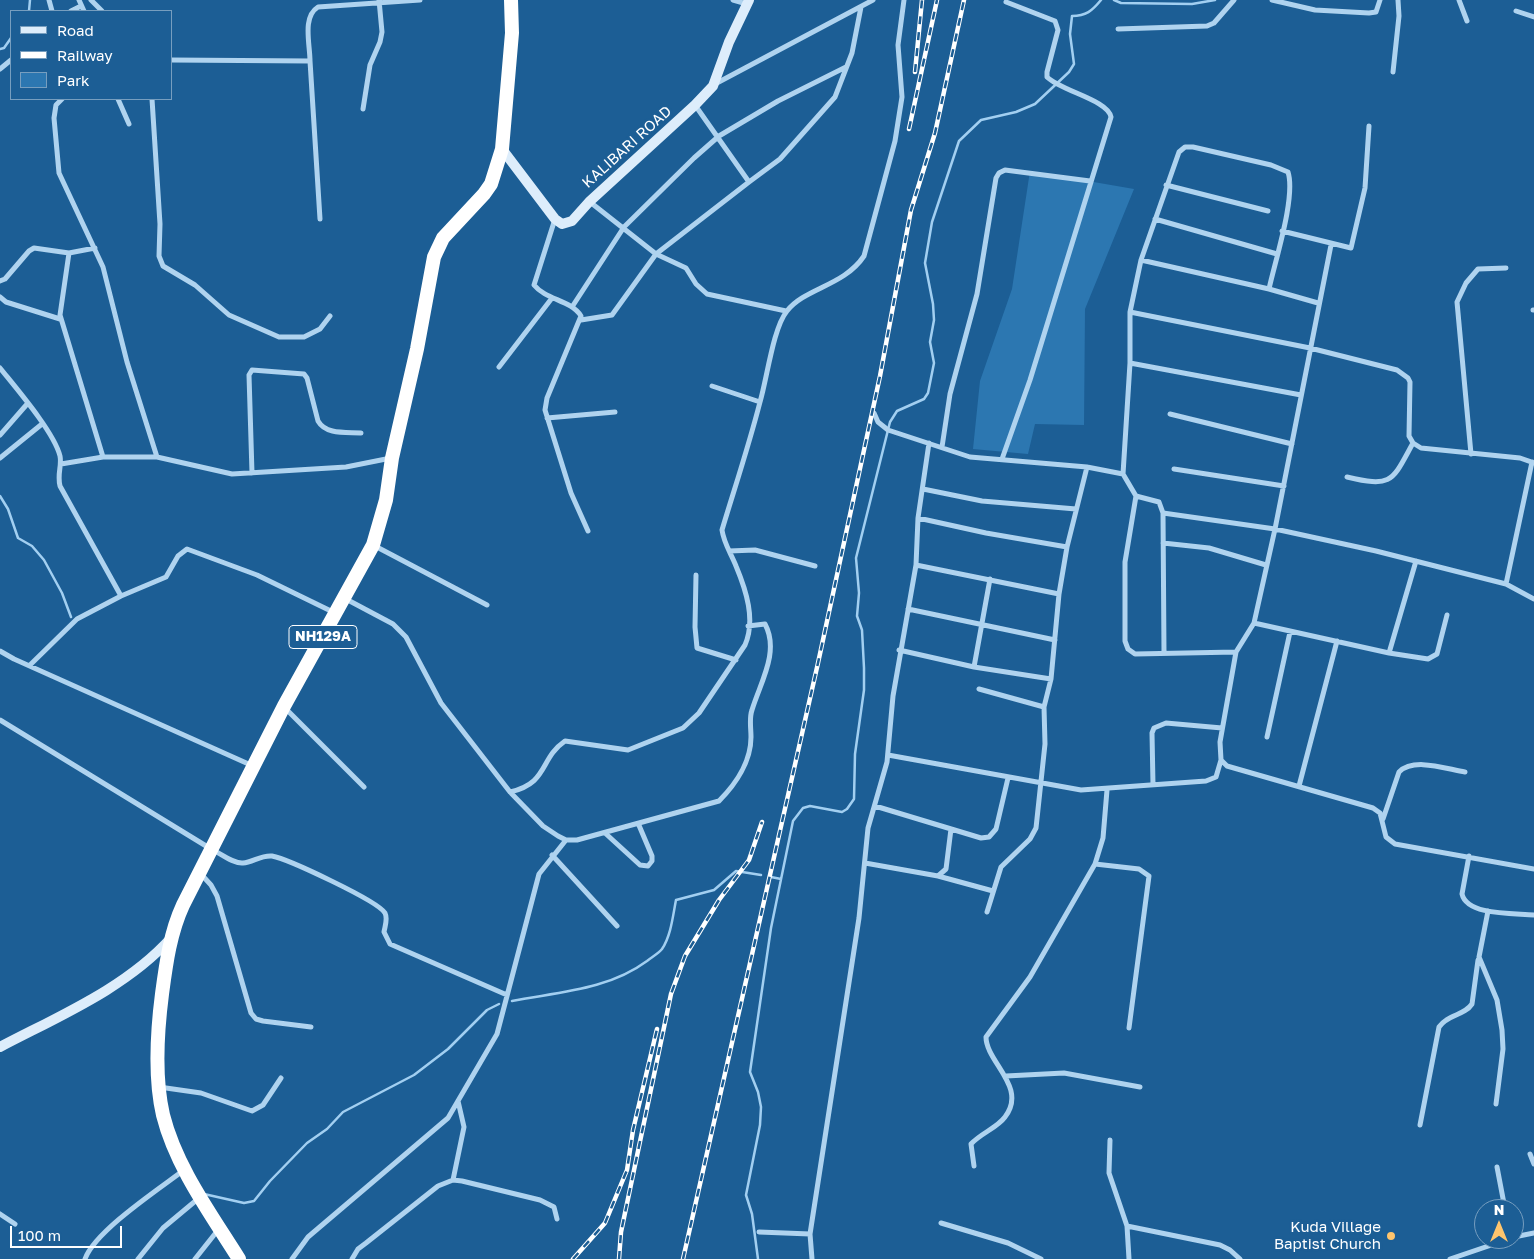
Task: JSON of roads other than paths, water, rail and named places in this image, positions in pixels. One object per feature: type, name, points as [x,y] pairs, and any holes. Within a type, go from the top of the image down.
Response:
[{"type":"highway","name":"NH129A","points":[[239,1259],[185,1170],[168,1132],[158,1087],[157,1057],[161,1004],[171,938],[176,921],[199,873],[284,706],[372,545],[386,500],[392,458],[417,349],[434,257],[443,238],[488,189],[495,175],[502,149],[512,33],[511,0]]},
{"type":"street","points":[[91,0],[101,10]]},
{"type":"street","points":[[320,219],[310,61],[309,19],[311,11],[318,6],[420,0]]},
{"type":"street","points":[[733,0],[748,2]]},
{"type":"street","points":[[712,86],[873,0]]},
{"type":"street","points":[[510,792],[534,783],[564,741],[628,750],[688,726],[722,682],[748,638],[750,607],[724,542],[722,530],[760,402],[777,334],[786,311],[794,304],[847,275],[864,256],[895,141],[902,97],[898,45],[904,0]]},
{"type":"street","points":[[1118,28],[1207,26],[1214,23],[1234,0]]},
{"type":"street","points":[[1272,0],[1315,10],[1369,13],[1376,12],[1380,0]]},
{"type":"street","points":[[1393,72],[1399,16],[1398,0]]},
{"type":"street","points":[[1459,0],[1467,21]]},
{"type":"street","points":[[363,109],[370,65],[382,32],[380,1]]},
{"type":"street","name":"KALIBARI ROAD","points":[[555,220],[562,224],[568,224],[589,202],[695,105],[712,86],[729,42],[748,2]]},
{"type":"street","points":[[1002,459],[1032,371],[1111,117],[1110,112],[1106,108],[1059,86],[1047,77],[1058,25],[1049,18],[1006,2]]},
{"type":"street","points":[[581,320],[612,315],[656,254],[780,159],[835,97],[856,39],[862,7]]},
{"type":"street","points":[[1516,10],[1534,17]]},
{"type":"street","points":[[172,60],[310,61]]},
{"type":"street","points":[[0,69],[10,61]]},
{"type":"street","points":[[572,307],[624,227],[719,136],[778,101],[846,67]]},
{"type":"street","points":[[61,100],[56,105],[54,118],[59,173],[67,194],[103,267],[127,362],[157,457]]},
{"type":"street","points":[[118,100],[129,124]]},
{"type":"street","points":[[152,100],[160,224],[159,256],[163,266],[194,284],[229,315],[279,337],[304,337],[320,329],[330,316]]},
{"type":"street","points":[[695,105],[719,136],[749,182]]},
{"type":"street","points":[[1282,231],[1331,245],[1351,248],[1365,188],[1369,126]]},
{"type":"street","points":[[1236,652],[1135,654],[1126,645],[1125,562],[1136,496],[1123,474],[1130,363],[1130,312],[1141,260],[1166,184],[1179,152],[1186,147],[1193,147],[1281,168],[1288,172],[1291,187],[1269,289]]},
{"type":"street","points":[[502,149],[555,220],[534,281],[538,290],[580,313],[581,320],[547,398],[547,418],[571,493],[588,531]]},
{"type":"street","points":[[942,447],[950,394],[976,294],[996,178],[999,173],[1005,170],[1090,181]]},
{"type":"street","points":[[1166,184],[1268,211]]},
{"type":"street","points":[[589,202],[624,227],[656,254],[686,268],[696,284],[706,294],[786,311]]},
{"type":"street","points":[[1155,219],[1277,254]]},
{"type":"street","points":[[888,755],[1080,790],[1107,790],[1212,779],[1218,773],[1221,760],[1220,742],[1222,728],[1236,652],[1254,623],[1284,486],[1318,303],[1331,245]]},
{"type":"street","points":[[0,281],[5,279],[29,251],[34,248],[69,253],[95,248]]},
{"type":"street","points":[[69,253],[60,303],[60,319],[103,457]]},
{"type":"street","points":[[1141,260],[1269,289],[1318,303]]},
{"type":"street","points":[[1471,454],[1457,302],[1466,283],[1478,269],[1506,268]]},
{"type":"street","points":[[0,297],[6,302],[60,319]]},
{"type":"street","points":[[499,367],[552,298]]},
{"type":"street","points":[[1130,312],[1310,348],[1397,370],[1408,378],[1411,390],[1409,436],[1413,443],[1421,448],[1520,458],[1533,462],[1506,584]]},
{"type":"street","points":[[1130,363],[1301,396]]},
{"type":"street","points":[[0,368],[28,403],[57,447],[61,464],[58,475],[60,486],[121,596]]},
{"type":"street","points":[[252,473],[249,375],[252,370],[304,374],[307,378],[318,421],[322,427],[326,430],[361,433]]},
{"type":"street","points":[[712,386],[760,402]]},
{"type":"street","points":[[0,435],[28,403]]},
{"type":"street","points":[[547,418],[615,412]]},
{"type":"street","points":[[874,413],[878,422],[888,430],[970,457],[1088,467],[1123,474]]},
{"type":"street","points":[[1170,414],[1292,444]]},
{"type":"street","points":[[0,458],[42,424]]},
{"type":"street","points":[[812,1259],[810,1234],[859,918],[868,828],[883,782],[888,755],[899,650],[916,565],[918,518],[929,443]]},
{"type":"street","points":[[1347,477],[1374,482],[1391,479],[1396,474],[1413,443]]},
{"type":"street","points":[[61,464],[103,457],[157,457],[223,473],[252,473],[346,467],[392,458]]},
{"type":"street","points":[[987,912],[1001,867],[1034,834],[1045,730],[1044,707],[1051,679],[1059,594],[1067,547],[1088,467]]},
{"type":"street","points":[[1174,469],[1284,486]]},
{"type":"street","points":[[923,489],[982,501],[1076,509]]},
{"type":"street","points":[[1136,496],[1159,502],[1163,513],[1164,653]]},
{"type":"street","points":[[1163,513],[1275,529],[1416,561],[1506,584],[1534,599]]},
{"type":"street","points":[[918,518],[986,533],[1067,547]]},
{"type":"street","points":[[1163,543],[1209,548],[1266,565]]},
{"type":"street","points":[[372,545],[487,605]]},
{"type":"street","points":[[30,665],[77,620],[121,596],[166,577],[178,556],[187,549],[257,576],[336,613]]},
{"type":"street","points":[[729,551],[755,550],[815,566]]},
{"type":"street","points":[[1388,653],[1416,561]]},
{"type":"street","points":[[916,565],[1059,594]]},
{"type":"street","points":[[696,575],[695,617],[697,648],[736,660]]},
{"type":"street","points":[[974,667],[980,624],[990,579]]},
{"type":"street","points":[[344,598],[394,624],[406,637],[441,703],[510,792],[550,832],[566,840],[577,840],[605,833],[719,801],[745,765],[750,746],[751,710],[766,675],[769,660],[768,629],[765,624],[748,626]]},
{"type":"street","points":[[908,609],[1055,640]]},
{"type":"street","points":[[1254,623],[1388,653],[1428,659],[1437,654],[1447,615]]},
{"type":"street","points":[[1267,737],[1290,632]]},
{"type":"street","points":[[1299,786],[1337,641]]},
{"type":"street","points":[[899,650],[974,667],[1051,679]]},
{"type":"street","points":[[0,651],[253,767]]},
{"type":"street","points":[[979,689],[1044,707]]},
{"type":"street","points":[[284,706],[364,786]]},
{"type":"street","points":[[0,720],[211,849],[239,862],[274,856],[349,890],[381,908],[385,913],[387,919],[384,932],[390,944],[507,995]]},
{"type":"street","points":[[1153,785],[1152,733],[1154,728],[1166,724],[1222,728]]},
{"type":"street","points":[[1221,760],[1227,766],[1373,808],[1380,813],[1383,819],[1386,837],[1395,844],[1534,869]]},
{"type":"street","points":[[1383,819],[1399,772],[1403,768],[1418,764],[1465,772]]},
{"type":"street","points":[[874,806],[981,838],[989,837],[994,834],[1008,778]]},
{"type":"street","points":[[974,1166],[971,1144],[1001,1121],[1010,1110],[1011,1101],[1006,1076],[988,1050],[986,1037],[1030,977],[1095,864],[1103,838],[1107,790]]},
{"type":"street","points":[[605,833],[640,865],[648,866],[652,861],[652,856],[638,823]]},
{"type":"street","points":[[938,876],[946,869],[951,829]]},
{"type":"street","points":[[292,1259],[308,1237],[440,1126],[458,1101],[497,1034],[537,880],[552,855],[566,840]]},
{"type":"street","points":[[552,855],[617,926]]},
{"type":"street","points":[[1469,856],[1462,894],[1463,900],[1468,906],[1534,916]]},
{"type":"street","points":[[865,863],[938,876],[993,891]]},
{"type":"street","points":[[1095,864],[1139,869],[1149,876],[1129,1028]]},
{"type":"street","points":[[199,873],[211,885],[217,896],[251,1013],[256,1018],[263,1020],[311,1027]]},
{"type":"street","points":[[1420,1125],[1439,1028],[1444,1020],[1469,1009],[1472,1004],[1488,910]]},
{"type":"street","points":[[0,1047],[144,966],[171,938]]},
{"type":"street","points":[[1479,957],[1497,1000],[1502,1030],[1503,1049],[1496,1104]]},
{"type":"street","points":[[1006,1076],[1064,1073],[1140,1087]]},
{"type":"street","points":[[158,1087],[201,1093],[252,1111],[263,1106],[281,1078]]},
{"type":"street","points":[[452,1180],[464,1127],[458,1101]]},
{"type":"street","points":[[1110,1140],[1109,1172],[1127,1226],[1129,1259]]},
{"type":"street","points":[[1530,1154],[1534,1164]]},
{"type":"street","points":[[1497,1167],[1503,1199]]},
{"type":"street","points":[[85,1259],[90,1249],[106,1232],[185,1170]]},
{"type":"street","points":[[352,1259],[358,1249],[438,1186],[452,1180],[540,1200],[554,1208],[557,1219]]},
{"type":"street","points":[[138,1259],[164,1228],[201,1197]]},
{"type":"street","points":[[0,1214],[14,1224]]},
{"type":"street","points":[[941,1223],[1008,1242],[1042,1259]]},
{"type":"street","points":[[1127,1226],[1220,1245],[1230,1250],[1240,1259]]},
{"type":"street","points":[[195,1259],[220,1228]]},
{"type":"street","points":[[759,1232],[810,1234]]},
{"type":"street","points":[[1450,1259],[1479,1249]]},
{"type":"waterway","points":[[29,10],[30,0]]},
{"type":"waterway","points":[[758,1259],[752,1214],[746,1195],[760,1125],[761,1107],[758,1092],[750,1072],[771,928],[793,821],[803,808],[810,806],[842,812],[847,809],[854,799],[855,754],[864,690],[862,630],[857,616],[859,593],[856,558],[890,422],[897,411],[924,399],[928,393],[934,363],[930,342],[934,320],[933,304],[925,263],[932,222],[959,141],[981,120],[1016,112],[1035,104],[1069,72],[1074,64],[1070,34],[1072,16],[1088,12],[1101,0]]},
{"type":"waterway","points":[[1114,0],[1121,3],[1192,4],[1215,0]]},
{"type":"waterway","points":[[0,49],[4,48],[10,39]]},
{"type":"waterway","points":[[0,496],[8,509],[18,538],[32,546],[44,560],[62,593],[71,617]]},
{"type":"waterway","points":[[512,1001],[582,989],[632,971],[662,949],[670,932],[676,900],[714,890],[736,871],[761,875]]},
{"type":"waterway","points":[[771,877],[781,879]]},
{"type":"waterway","points":[[204,1194],[244,1203],[254,1201],[270,1181],[307,1143],[327,1129],[343,1112],[414,1075],[448,1049],[487,1010],[499,1004]]},
{"type":"railway","points":[[915,72],[922,0]]},
{"type":"railway","points":[[909,129],[937,0]]},
{"type":"railway","points":[[683,1259],[818,663],[880,376],[911,210],[935,133],[964,0]]},
{"type":"railway","points":[[619,1259],[621,1232],[671,994],[685,956],[719,900],[749,860],[762,822]]},
{"type":"railway","points":[[573,1259],[605,1223],[627,1170],[633,1130],[657,1029]]},
{"type":"place","name":"Kuda Village Baptist Church","points":[[1391,1236]]}]
